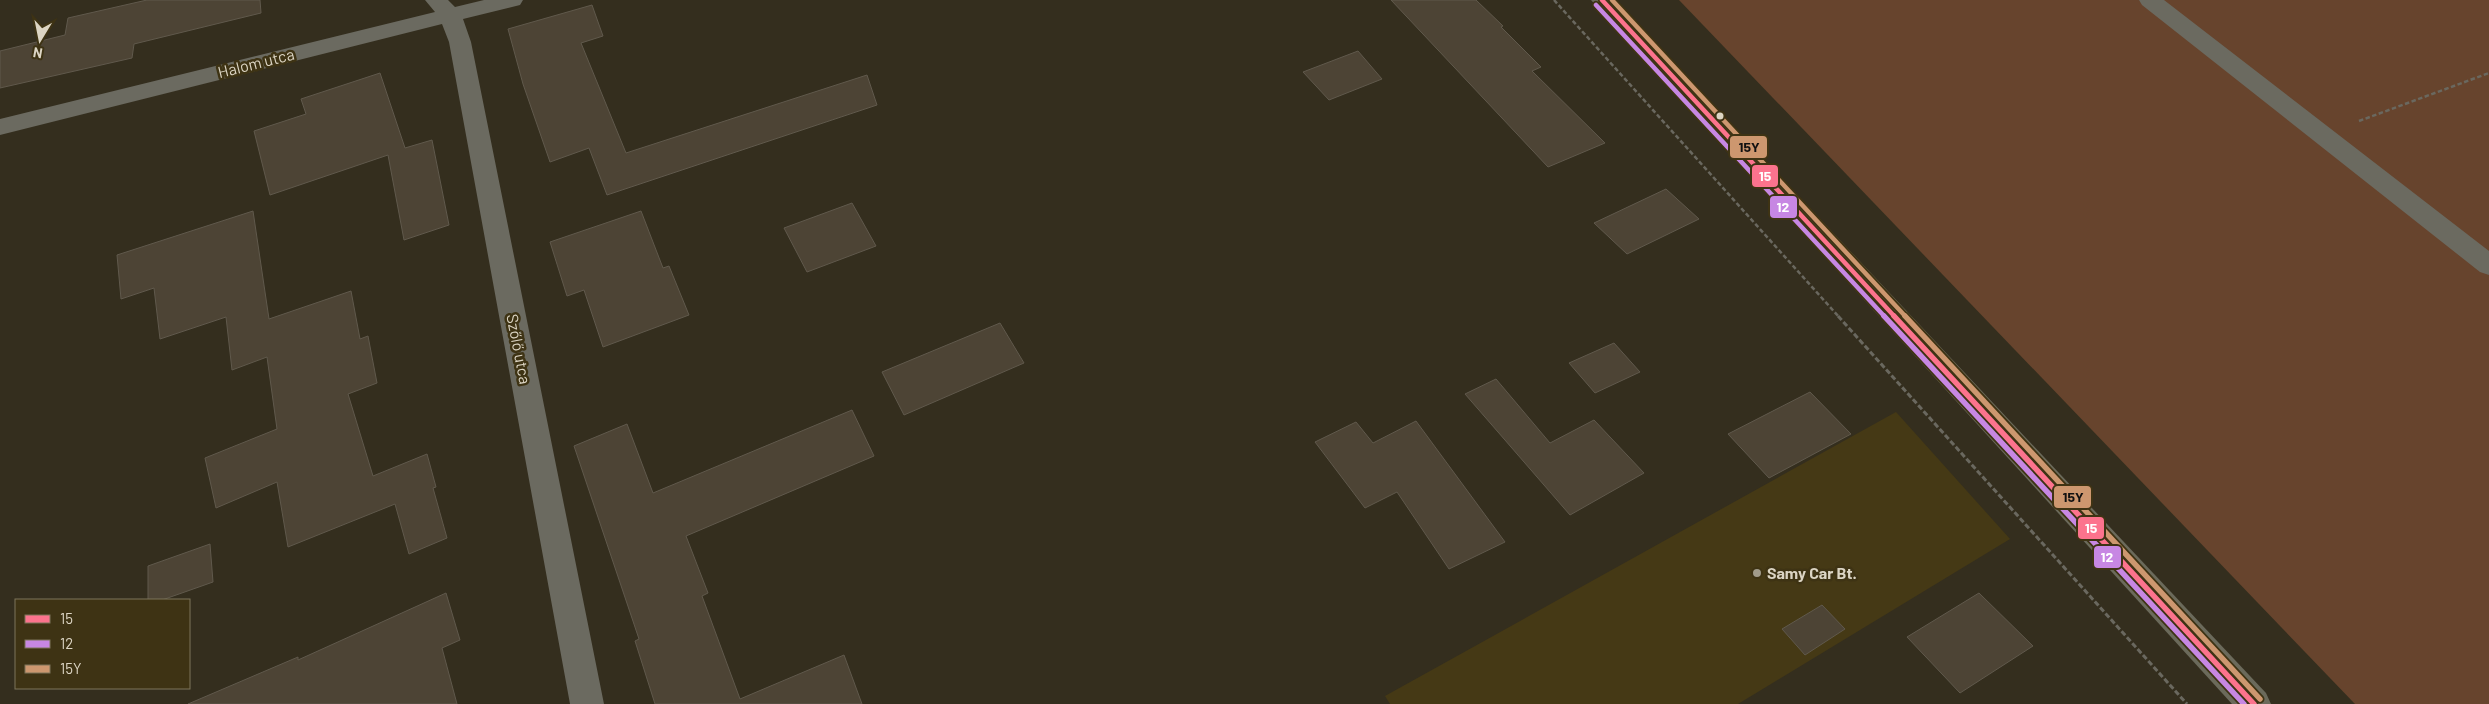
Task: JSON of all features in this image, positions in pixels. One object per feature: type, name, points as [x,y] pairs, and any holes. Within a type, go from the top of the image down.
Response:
[{"type":"main road","points":[[1602,0],[2254,704]]},
{"type":"street","name":"Halom utca","points":[[0,127],[443,8],[512,0]]},
{"type":"street","points":[[2150,0],[2489,265]]},
{"type":"street","name":"Szőlő utca","points":[[443,8],[460,42],[587,704]]},
{"type":"path","points":[[1554,0],[2187,704]]},
{"type":"path","points":[[2350,155],[2359,120],[2489,73]]},
{"type":"shaded area","points":[[1679,0],[2489,0],[2489,704],[2355,704]]},
{"type":"shaded area","points":[[1896,412],[2010,539],[1738,704],[1390,704],[1385,696]]},
{"type":"building","points":[[147,0],[260,0],[261,13],[134,44],[132,58],[0,88],[0,51],[65,35],[68,18]]},
{"type":"building","points":[[1391,0],[1476,0],[1541,67],[1532,71],[1605,143],[1548,167]]},
{"type":"building","points":[[592,5],[603,36],[581,43],[626,153],[867,75],[877,105],[607,195],[589,148],[550,162],[523,84],[508,29]]},
{"type":"building","points":[[1358,51],[1382,79],[1329,100],[1303,72]]},
{"type":"building","points":[[380,73],[405,148],[432,140],[449,225],[404,240],[388,155],[270,195],[254,131],[306,114],[301,99]]},
{"type":"building","points":[[1666,189],[1699,219],[1627,254],[1594,223]]},
{"type":"building","points":[[852,203],[876,246],[807,272],[784,228]]},
{"type":"building","points":[[253,211],[269,319],[351,291],[360,339],[368,336],[377,383],[348,394],[373,476],[427,454],[436,487],[433,488],[447,538],[409,554],[395,504],[288,547],[277,482],[216,508],[205,458],[277,429],[267,357],[232,370],[226,317],[160,339],[154,288],[121,299],[117,255]]},
{"type":"building","points":[[641,211],[663,268],[669,266],[689,315],[603,347],[584,290],[567,296],[550,242]]},
{"type":"building","points":[[1000,323],[1024,363],[904,415],[882,372]]},
{"type":"building","points":[[1614,343],[1640,372],[1595,393],[1569,363]]},
{"type":"building","points":[[1496,379],[1550,443],[1594,420],[1644,473],[1570,515],[1465,394]]},
{"type":"building","points":[[1810,392],[1851,434],[1769,478],[1728,434]]},
{"type":"building","points":[[852,410],[874,456],[686,536],[708,593],[702,596],[740,699],[844,655],[862,704],[655,704],[635,641],[639,639],[574,446],[627,424],[653,493]]},
{"type":"building","points":[[1416,421],[1505,542],[1449,569],[1397,492],[1365,508],[1315,442],[1356,422],[1373,443]]},
{"type":"building","points":[[210,544],[213,582],[165,599],[148,599],[148,566]]},
{"type":"building","points":[[446,593],[460,640],[442,648],[457,704],[188,704],[298,657],[298,660]]},
{"type":"building","points":[[1979,593],[2033,646],[1960,693],[1907,637]]},
{"type":"building","points":[[1822,605],[1845,629],[1805,655],[1782,629]]},
{"type":"transit line","name":"15","points":[[1602,0],[2254,704]]},
{"type":"transit line","name":"15Y","points":[[1612,0],[2260,699]]},
{"type":"transit line","name":"12","points":[[1596,5],[2244,704]]},
{"type":"place","name":"Samy Car Bt.","points":[[1757,573]]}]
